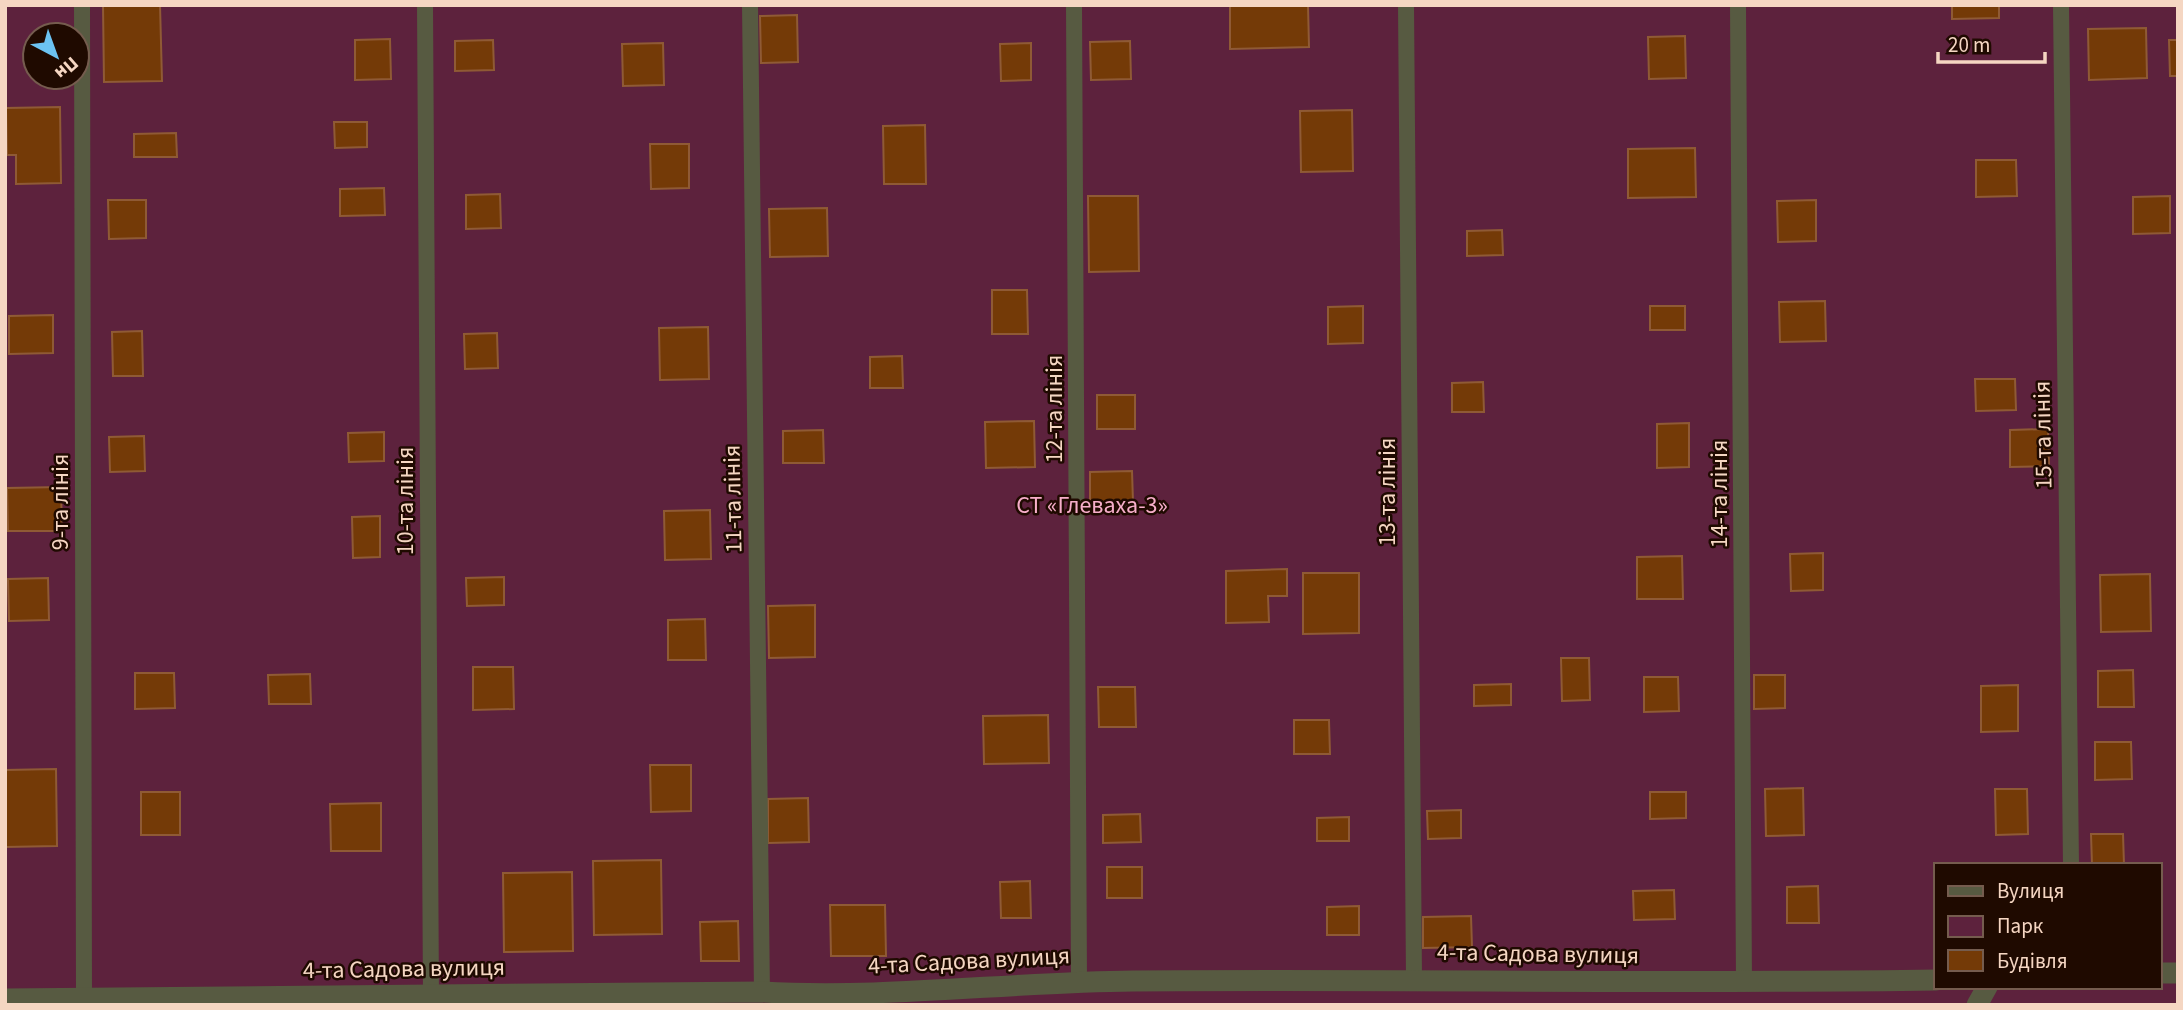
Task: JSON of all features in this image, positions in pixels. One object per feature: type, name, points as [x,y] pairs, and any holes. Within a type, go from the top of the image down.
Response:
[{"type":"street","name":"4-та Садова вулиця","points":[[5,999],[84,998],[123,1002],[431,996],[477,1000],[762,992],[825,1000],[1079,982],[1414,979],[1744,983],[1934,980]]},
{"type":"street","points":[[1977,1005],[1986,989]]},
{"type":"lane","name":"9-та лінія","points":[[82,5],[84,998]]},
{"type":"lane","name":"10-та лінія","points":[[425,5],[431,996]]},
{"type":"lane","name":"11-та лінія","points":[[750,5],[762,992]]},
{"type":"lane","name":"12-та лінія","points":[[1074,5],[1079,982]]},
{"type":"lane","name":"13-та лінія","points":[[1406,5],[1414,979]]},
{"type":"lane","name":"14-та лінія","points":[[1738,5],[1744,983]]},
{"type":"lane","name":"15-та лінія","points":[[2061,5],[2071,863]]},
{"type":"green space","name":"СТ «Глеваха-3»","points":[[5,5],[2178,5],[2178,1005],[5,1005]]},
{"type":"building","points":[[103,5],[160,5],[162,81],[104,82]]},
{"type":"building","points":[[1230,5],[1308,5],[1309,47],[1230,49]]},
{"type":"building","points":[[1952,5],[1999,5],[1999,18],[1952,19]]},
{"type":"building","points":[[797,15],[798,62],[761,63],[760,16]]},
{"type":"building","points":[[2146,28],[2147,78],[2089,80],[2088,29]]},
{"type":"building","points":[[1685,36],[1686,78],[1649,79],[1648,37]]},
{"type":"building","points":[[390,39],[391,79],[355,80],[355,40]]},
{"type":"building","points":[[493,40],[494,70],[455,71],[455,41]]},
{"type":"building","points":[[2169,40],[2178,40],[2178,76],[2170,76]]},
{"type":"building","points":[[1130,41],[1131,79],[1091,80],[1090,42]]},
{"type":"building","points":[[663,43],[664,85],[623,86],[622,44]]},
{"type":"building","points":[[1031,43],[1031,80],[1001,81],[1000,44]]},
{"type":"building","points":[[60,107],[61,183],[16,184],[16,155],[7,155],[6,108]]},
{"type":"building","points":[[1352,110],[1353,171],[1301,172],[1300,111]]},
{"type":"building","points":[[334,122],[367,122],[367,147],[335,148]]},
{"type":"building","points":[[925,125],[926,184],[884,184],[883,126]]},
{"type":"building","points":[[176,133],[177,157],[134,157],[134,134]]},
{"type":"building","points":[[650,144],[689,144],[689,188],[651,189]]},
{"type":"building","points":[[1695,148],[1696,197],[1628,198],[1628,149]]},
{"type":"building","points":[[1976,160],[2016,160],[2017,196],[1976,197]]},
{"type":"building","points":[[384,188],[385,215],[340,216],[340,189]]},
{"type":"building","points":[[500,194],[501,228],[466,229],[466,195]]},
{"type":"building","points":[[1088,196],[1138,196],[1139,271],[1089,272]]},
{"type":"building","points":[[2170,196],[2170,233],[2133,234],[2133,197]]},
{"type":"building","points":[[108,200],[146,200],[146,238],[109,239]]},
{"type":"building","points":[[1816,200],[1816,241],[1778,242],[1777,201]]},
{"type":"building","points":[[827,208],[828,256],[770,257],[769,209]]},
{"type":"building","points":[[1502,230],[1503,255],[1467,256],[1467,231]]},
{"type":"building","points":[[992,290],[1027,290],[1028,334],[992,334]]},
{"type":"building","points":[[1825,301],[1826,341],[1780,342],[1779,302]]},
{"type":"building","points":[[1363,306],[1363,343],[1328,344],[1328,307]]},
{"type":"building","points":[[1650,306],[1685,306],[1685,330],[1650,330]]},
{"type":"building","points":[[53,315],[53,353],[9,354],[9,316]]},
{"type":"building","points":[[708,327],[709,379],[660,380],[659,328]]},
{"type":"building","points":[[142,331],[143,376],[113,376],[112,332]]},
{"type":"building","points":[[497,333],[498,368],[465,369],[464,334]]},
{"type":"building","points":[[902,356],[903,388],[870,388],[870,357]]},
{"type":"building","points":[[1975,379],[2015,379],[2016,410],[1976,411]]},
{"type":"building","points":[[1483,382],[1484,412],[1452,412],[1452,383]]},
{"type":"building","points":[[1097,395],[1135,395],[1135,429],[1097,429]]},
{"type":"building","points":[[1034,421],[1035,467],[986,468],[985,422]]},
{"type":"building","points":[[1689,423],[1689,467],[1657,468],[1657,424]]},
{"type":"building","points":[[2048,429],[2049,466],[2010,467],[2010,430]]},
{"type":"building","points":[[823,430],[824,463],[783,463],[783,431]]},
{"type":"building","points":[[384,432],[384,461],[349,462],[348,433]]},
{"type":"building","points":[[144,436],[145,471],[110,472],[109,437]]},
{"type":"building","points":[[1132,471],[1133,502],[1090,503],[1090,472]]},
{"type":"building","points":[[61,487],[62,531],[8,531],[7,488]]},
{"type":"building","points":[[710,510],[711,559],[665,560],[664,511]]},
{"type":"building","points":[[380,516],[380,557],[353,558],[352,517]]},
{"type":"building","points":[[1823,553],[1823,590],[1791,591],[1790,554]]},
{"type":"building","points":[[1682,556],[1683,599],[1637,599],[1637,557]]},
{"type":"building","points":[[1287,569],[1287,596],[1268,596],[1269,622],[1226,623],[1226,571]]},
{"type":"building","points":[[1303,573],[1359,573],[1359,633],[1303,634]]},
{"type":"building","points":[[2150,574],[2151,631],[2101,632],[2100,575]]},
{"type":"building","points":[[504,577],[504,605],[467,606],[466,578]]},
{"type":"building","points":[[48,578],[49,620],[9,621],[8,579]]},
{"type":"building","points":[[815,605],[815,657],[769,658],[768,606]]},
{"type":"building","points":[[705,619],[706,660],[668,660],[668,620]]},
{"type":"building","points":[[1561,658],[1589,658],[1590,700],[1562,701]]},
{"type":"building","points":[[473,667],[513,667],[514,709],[473,710]]},
{"type":"building","points":[[2133,670],[2134,707],[2098,707],[2098,671]]},
{"type":"building","points":[[135,673],[174,673],[175,708],[135,709]]},
{"type":"building","points":[[310,674],[311,704],[269,704],[268,675]]},
{"type":"building","points":[[1754,675],[1785,675],[1785,708],[1754,709]]},
{"type":"building","points":[[1644,677],[1678,677],[1679,711],[1644,712]]},
{"type":"building","points":[[1511,684],[1511,705],[1474,706],[1474,685]]},
{"type":"building","points":[[2018,685],[2018,731],[1981,732],[1981,686]]},
{"type":"building","points":[[1098,687],[1135,687],[1136,727],[1099,727]]},
{"type":"building","points":[[1048,715],[1049,763],[984,764],[983,716]]},
{"type":"building","points":[[1294,720],[1329,720],[1330,754],[1294,754]]},
{"type":"building","points":[[2095,742],[2131,742],[2132,779],[2095,780]]},
{"type":"building","points":[[650,765],[691,765],[691,811],[651,812]]},
{"type":"building","points":[[56,769],[57,846],[5,847],[5,770]]},
{"type":"building","points":[[1803,788],[1804,835],[1766,836],[1765,789]]},
{"type":"building","points":[[1995,789],[2027,789],[2028,834],[1996,835]]},
{"type":"building","points":[[141,792],[180,792],[180,835],[141,835]]},
{"type":"building","points":[[1650,792],[1686,792],[1686,818],[1650,819]]},
{"type":"building","points":[[808,798],[809,842],[768,843],[768,799]]},
{"type":"building","points":[[381,803],[381,851],[331,851],[330,804]]},
{"type":"building","points":[[1461,810],[1461,838],[1428,839],[1427,811]]},
{"type":"building","points":[[1140,814],[1141,842],[1103,843],[1103,815]]},
{"type":"building","points":[[1349,817],[1349,841],[1317,841],[1317,818]]},
{"type":"building","points":[[2091,834],[2123,834],[2124,863],[2092,863]]},
{"type":"building","points":[[661,860],[662,934],[594,935],[593,861]]},
{"type":"building","points":[[1107,867],[1142,867],[1142,898],[1107,898]]},
{"type":"building","points":[[572,872],[573,951],[504,952],[503,873]]},
{"type":"building","points":[[1030,881],[1031,918],[1001,918],[1000,882]]},
{"type":"building","points":[[1818,886],[1819,923],[1787,923],[1787,887]]},
{"type":"building","points":[[1674,890],[1675,919],[1634,920],[1633,891]]},
{"type":"building","points":[[830,905],[885,905],[886,956],[831,956]]},
{"type":"building","points":[[1359,906],[1359,935],[1327,935],[1327,907]]},
{"type":"building","points":[[1471,916],[1472,947],[1423,948],[1423,917]]},
{"type":"building","points":[[738,921],[739,961],[701,961],[700,922]]}]
